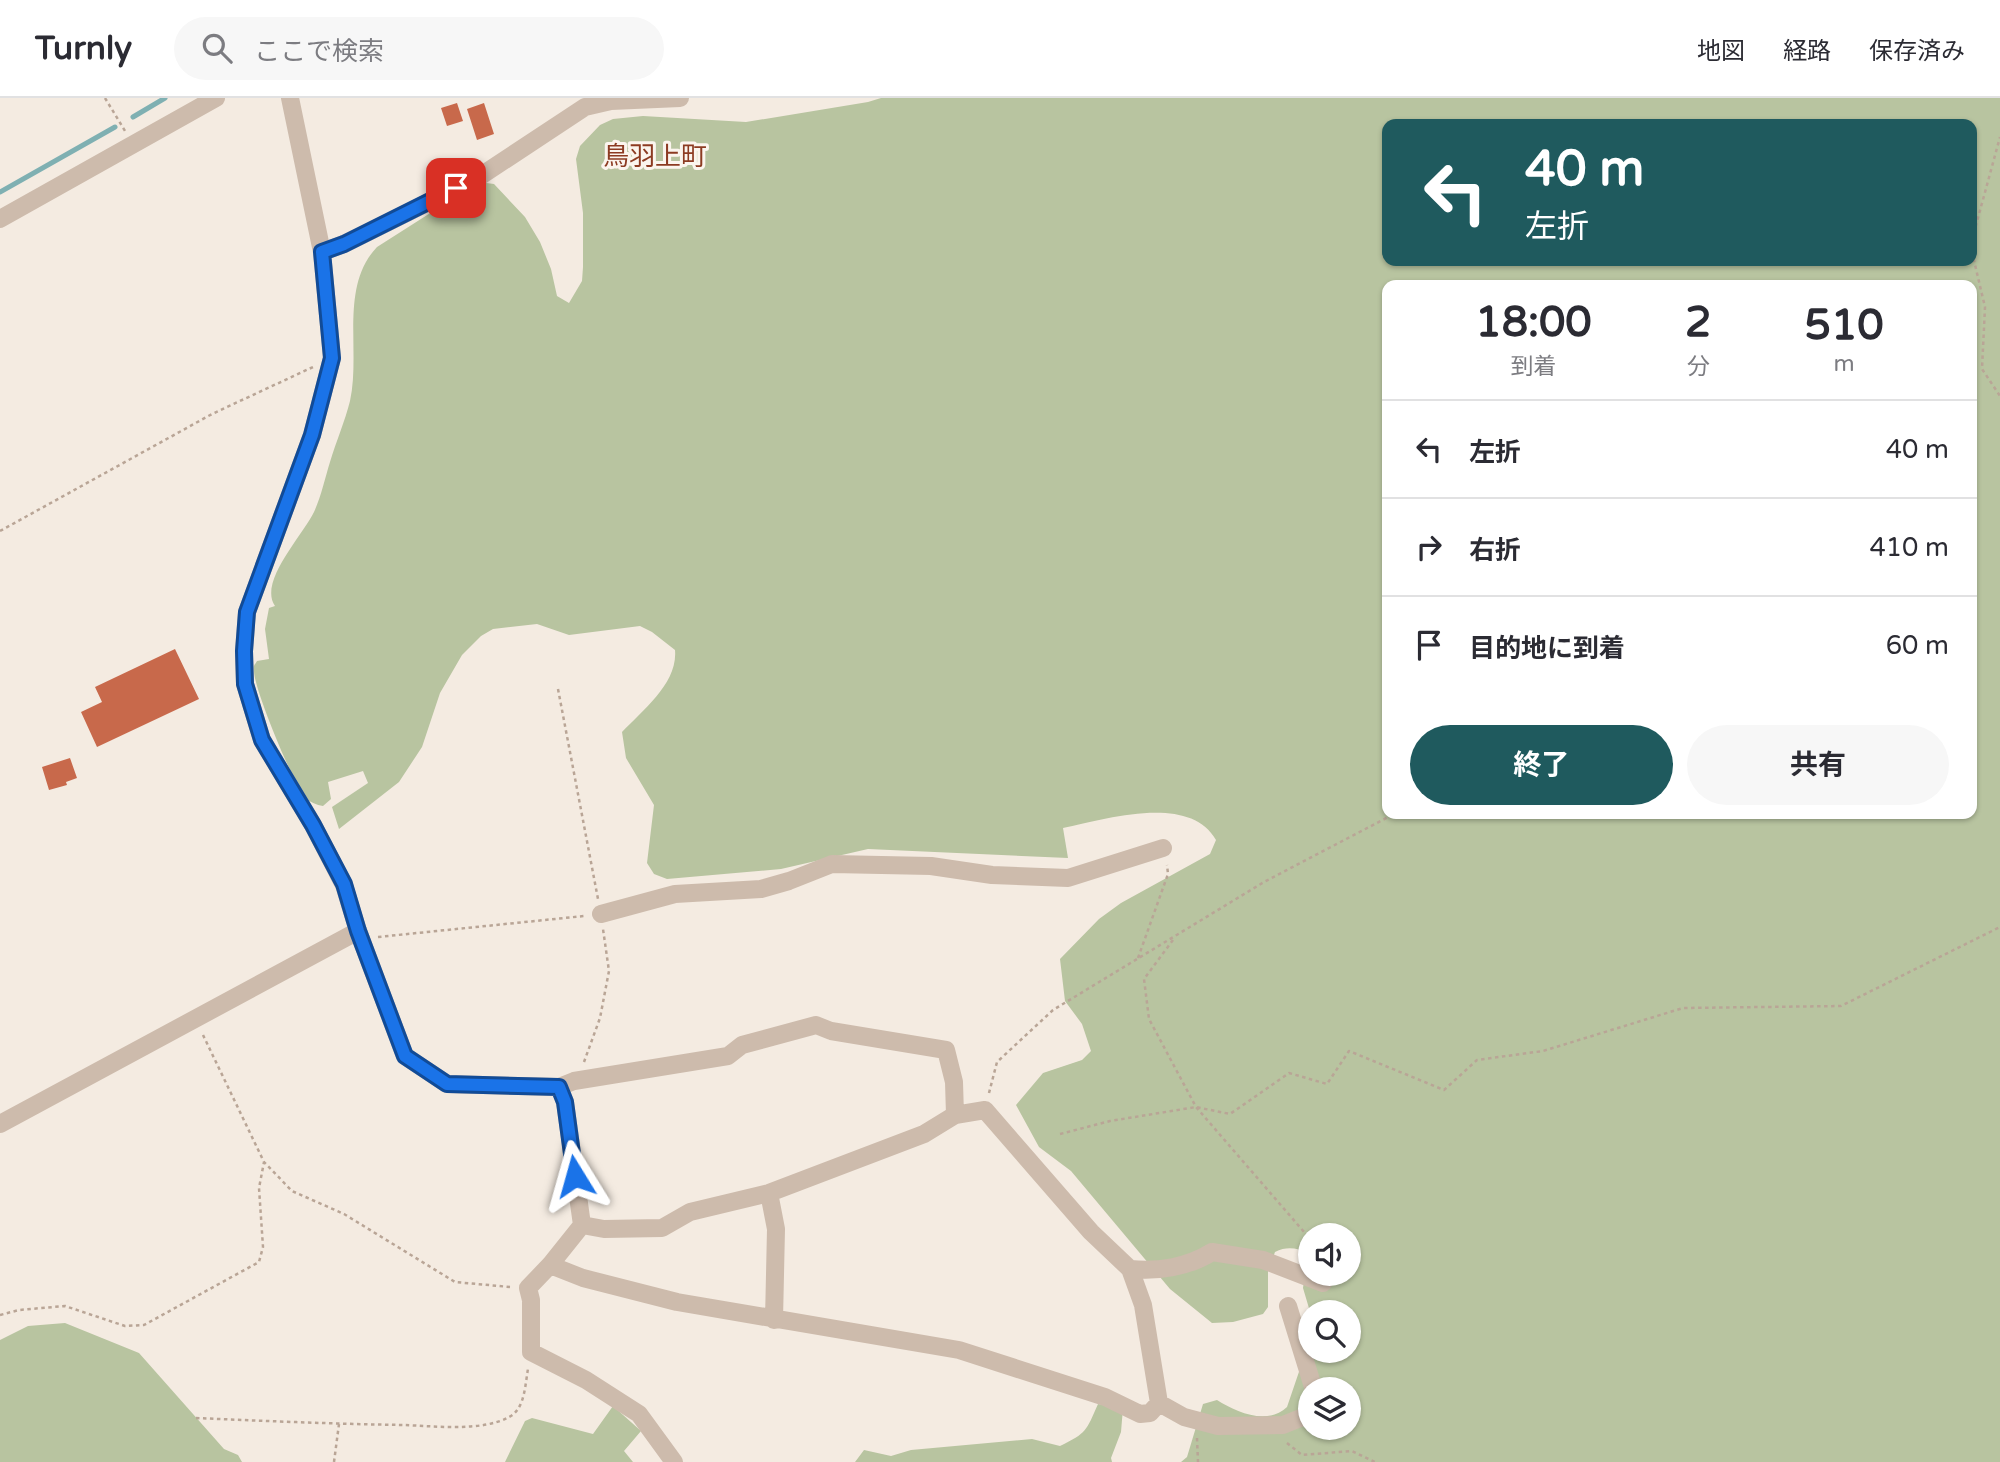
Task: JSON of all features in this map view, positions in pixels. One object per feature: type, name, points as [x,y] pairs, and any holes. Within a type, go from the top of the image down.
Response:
[{"type":"street","points":[[0,219],[216,98]]},
{"type":"street","points":[[290,98],[322,252],[332,358],[312,435],[247,612],[245,684],[262,740],[313,825],[344,884],[358,931],[405,1056],[447,1084],[566,1084],[728,1056],[742,1045],[816,1025],[831,1031],[946,1050],[954,1082],[955,1115]]},
{"type":"street","points":[[322,252],[344,244],[479,177],[585,107],[611,101],[680,98]]},
{"type":"street","points":[[601,914],[675,894],[761,889],[832,864],[931,866],[992,875],[1068,878],[1163,848]]},
{"type":"street","points":[[0,1124],[358,931]]},
{"type":"street","points":[[566,1084],[565,1102],[582,1225],[528,1288],[531,1300],[531,1352],[586,1380],[639,1414],[674,1462]]},
{"type":"street","points":[[550,1265],[583,1278],[677,1302],[958,1350],[1105,1397],[1140,1414],[1150,1413],[1159,1402],[1143,1305],[1130,1269],[1091,1232],[985,1110],[955,1115],[912,1139],[769,1193],[690,1212],[662,1228],[604,1229],[582,1225]]},
{"type":"street","points":[[769,1193],[776,1229],[774,1320]]},
{"type":"street","points":[[1130,1269],[1145,1271],[1194,1263],[1212,1252],[1262,1260],[1298,1274]]},
{"type":"street","points":[[1288,1306],[1310,1377]]},
{"type":"street","points":[[1159,1402],[1184,1417],[1218,1426],[1283,1425],[1298,1419]]},
{"type":"path","points":[[105,98],[133,145]]},
{"type":"path","points":[[1977,222],[2000,137]]},
{"type":"path","points":[[1975,266],[1985,307],[1982,369],[2000,396]]},
{"type":"path","points":[[0,531],[212,414],[332,358]]},
{"type":"path","points":[[558,689],[601,914],[608,971],[600,1018],[589,1052],[566,1084]]},
{"type":"path","points":[[985,1110],[997,1062],[1053,1010],[1264,882],[1384,819]]},
{"type":"path","points":[[1138,958],[1168,874],[1163,848]]},
{"type":"path","points":[[358,931],[377,937],[601,914]]},
{"type":"path","points":[[1060,1134],[1110,1121],[1196,1107],[1230,1114],[1289,1073],[1327,1083],[1349,1051],[1444,1090],[1477,1060],[1543,1051],[1683,1008],[1841,1006],[2000,927]]},
{"type":"path","points":[[1175,937],[1144,979],[1149,1019],[1196,1107],[1298,1225]]},
{"type":"path","points":[[195,1019],[264,1162],[292,1191],[344,1214],[456,1282],[528,1288]]},
{"type":"path","points":[[0,1315],[19,1310],[65,1306],[125,1326],[144,1325],[259,1262],[263,1247],[259,1188],[264,1162]]},
{"type":"path","points":[[196,1418],[339,1424],[464,1426],[488,1423],[511,1416],[522,1402],[531,1352]]},
{"type":"path","points":[[1196,1420],[1198,1462]]},
{"type":"path","points":[[334,1462],[339,1424]]},
{"type":"path","points":[[1267,1425],[1303,1455],[1352,1451],[1375,1462]]},
{"type":"green space","points":[[881,98],[2000,98],[2000,1462],[1181,1462],[1187,1457],[1203,1404],[1217,1400],[1242,1412],[1270,1416],[1287,1407],[1302,1363],[1361,1363],[1361,1300],[1307,1300],[1303,1288],[1361,1286],[1361,1223],[1298,1223],[1298,1250],[1288,1248],[1275,1252],[1268,1271],[1268,1307],[1263,1314],[1233,1322],[1212,1323],[1170,1289],[1071,1171],[1039,1147],[1016,1105],[1043,1073],[1082,1060],[1091,1051],[1082,1024],[1065,1001],[1060,959],[1099,919],[1121,903],[1210,854],[1216,840],[1204,826],[1187,817],[1168,813],[1123,815],[1063,828],[1068,858],[868,849],[781,869],[667,879],[654,874],[647,863],[654,805],[626,758],[622,732],[665,685],[671,674],[675,650],[640,626],[569,635],[537,624],[493,629],[481,636],[462,655],[440,693],[422,747],[399,782],[339,829],[332,807],[368,783],[363,771],[328,782],[331,799],[323,806],[305,797],[275,736],[260,696],[254,667],[257,661],[269,659],[265,629],[269,608],[275,606],[271,596],[272,584],[316,506],[348,409],[353,382],[355,300],[365,263],[377,247],[479,182],[494,184],[525,217],[540,242],[551,269],[557,296],[569,303],[582,281],[583,267],[583,213],[576,159],[580,146],[600,125],[613,119],[643,116],[746,122]]},
{"type":"green space","points":[[65,1323],[139,1353],[224,1449],[238,1455],[242,1462],[0,1462],[0,1340],[28,1326]]},
{"type":"green space","points":[[1098,1404],[1123,1408],[1121,1432],[1111,1458],[1112,1462],[855,1462],[864,1450],[891,1456],[911,1450],[1032,1439],[1060,1446],[1085,1430]]},
{"type":"green space","points":[[613,1406],[641,1431],[624,1451],[633,1462],[505,1462],[525,1421],[532,1418],[593,1434]]},
{"type":"building","points":[[457,103],[463,121],[447,126],[441,108]]},
{"type":"building","points":[[484,103],[494,134],[477,140],[467,109]]},
{"type":"building","points":[[175,649],[199,699],[97,747],[81,712],[102,702],[95,687]]},
{"type":"building","points":[[70,758],[77,778],[66,782],[67,785],[49,790],[42,767]]},
{"type":"waterway","points":[[133,117],[165,98]]},
{"type":"waterway","points":[[0,192],[115,127]]},
{"type":"district","name":"鳥羽上町","points":[[655,156]]},
{"type":"route","points":[[456,188],[344,244],[322,252],[332,358],[312,435],[247,612],[245,684],[262,740],[313,825],[344,884],[358,931],[405,1056],[447,1084],[559,1087],[565,1102],[575,1176]]}]
